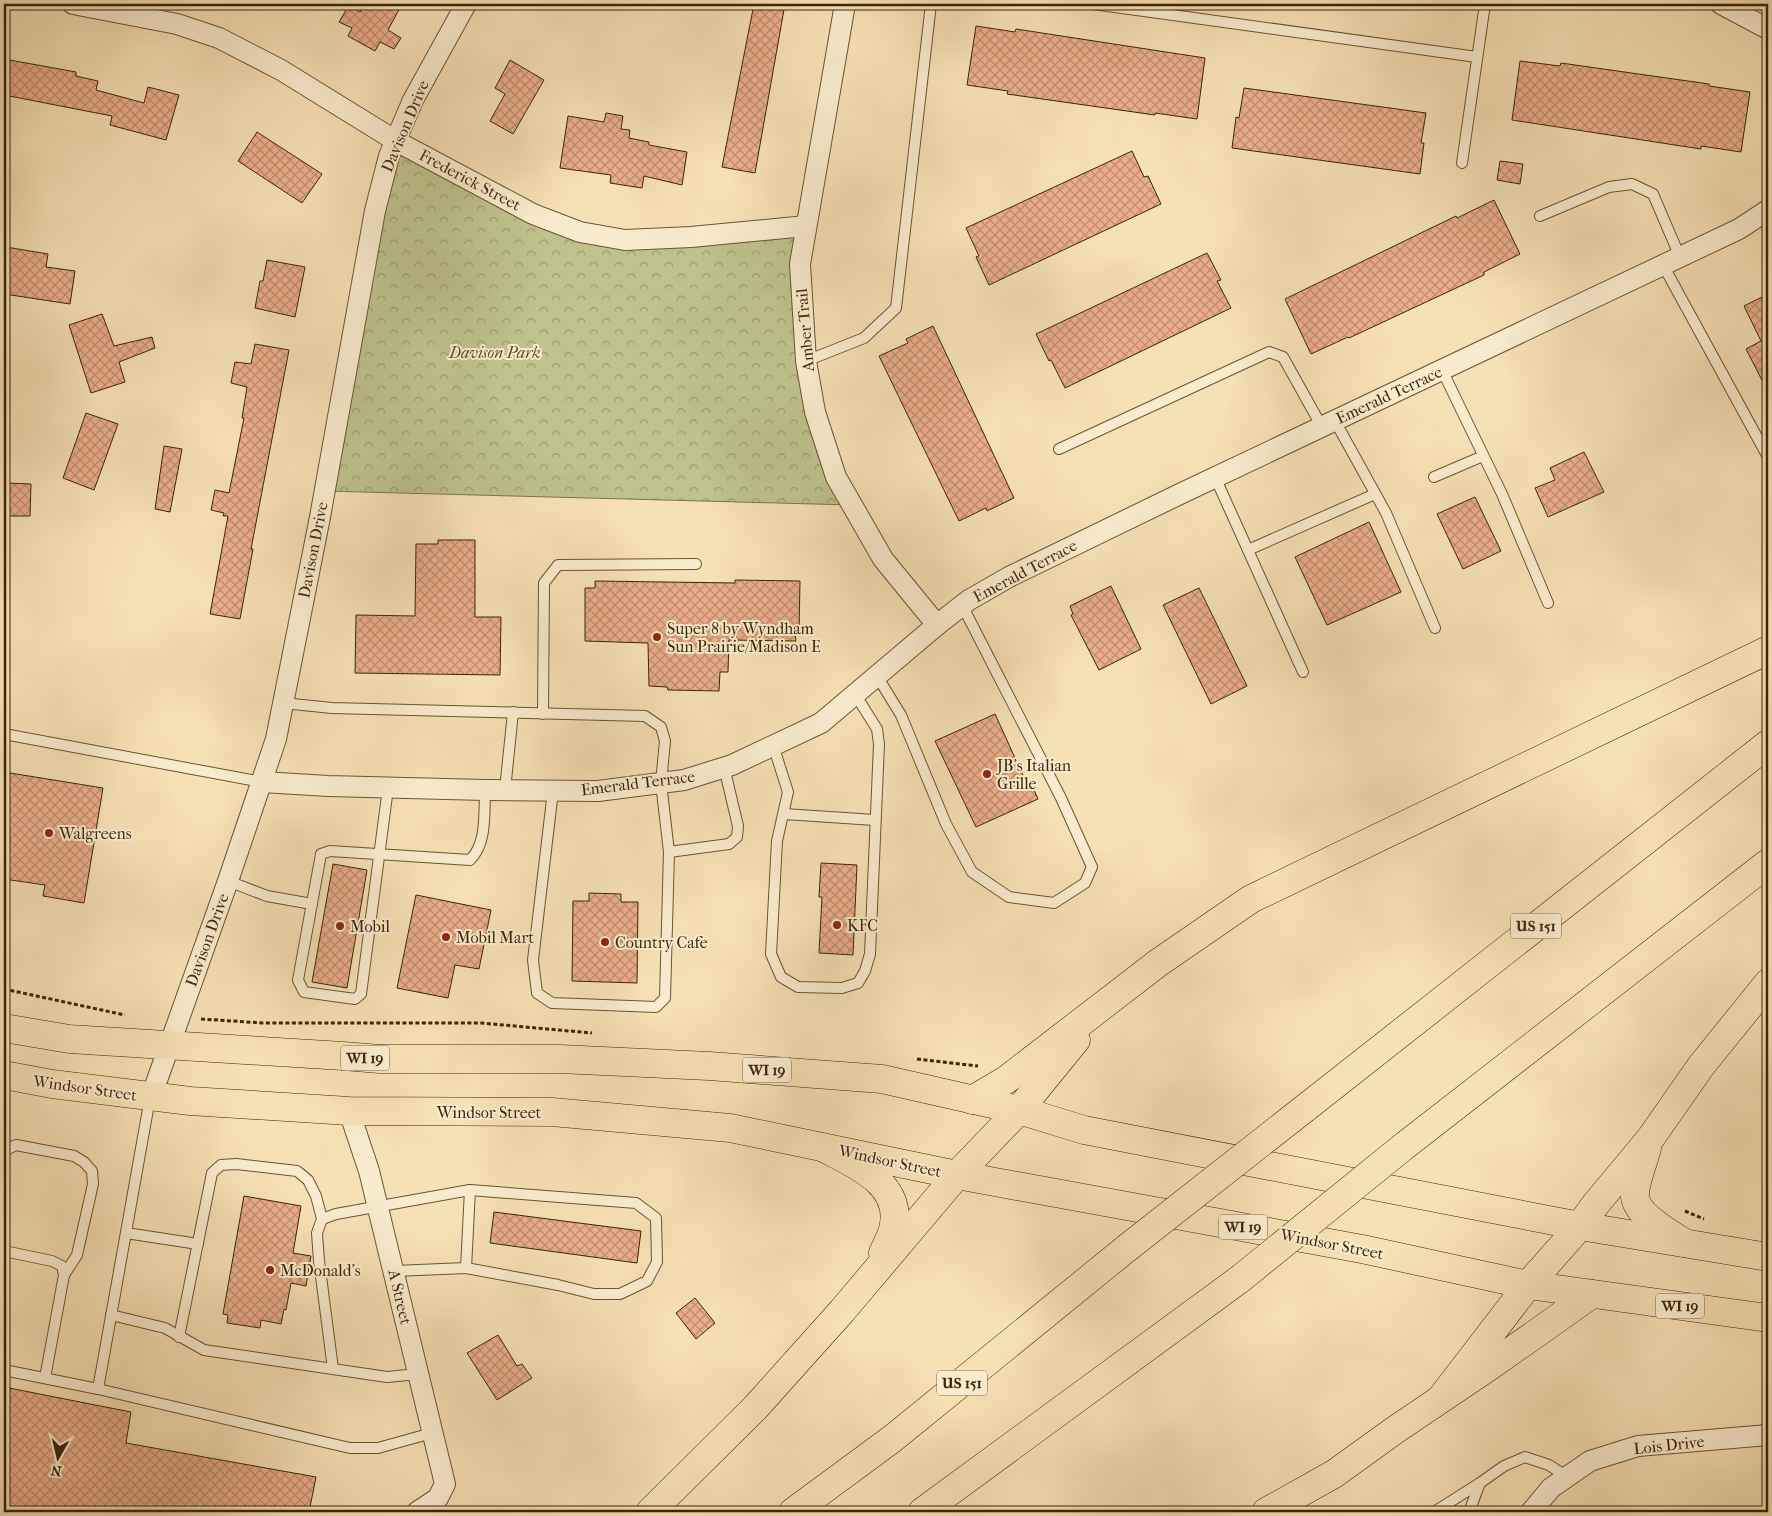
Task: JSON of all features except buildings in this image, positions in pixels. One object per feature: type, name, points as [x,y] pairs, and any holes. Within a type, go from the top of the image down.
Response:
[{"type":"main road","points":[[972,1100],[1006,1080],[1158,963],[1251,899],[1768,650]]},
{"type":"main road","name":"US 151","points":[[793,1512],[892,1439],[1127,1248],[1768,744]]},
{"type":"main road","points":[[922,1512],[1240,1279],[1403,1148],[1768,863]]},
{"type":"main road","points":[[1442,1396],[1528,1285],[1580,1226],[1650,1139],[1701,1066],[1768,983]]},
{"type":"main road","points":[[650,1512],[755,1408],[875,1272],[957,1175],[1019,1110],[1109,1000]]},
{"type":"main road","name":"WI 19","points":[[4,1028],[69,1039],[170,1046],[380,1058],[560,1059],[709,1066],[882,1079],[1019,1110],[1084,1130],[1580,1226],[1768,1257]]},
{"type":"main road","name":"Windsor Street","points":[[4,1075],[52,1084],[190,1101],[349,1111],[552,1112],[730,1128],[957,1175],[1362,1248],[1528,1285],[1768,1318]]},
{"type":"main road","points":[[1650,1139],[1635,1198],[1641,1210],[1661,1228],[1685,1243]]},
{"type":"main road","points":[[822,1147],[868,1172],[884,1187],[892,1200],[895,1212],[894,1226],[875,1272]]},
{"type":"main road","points":[[1266,1512],[1334,1474],[1442,1396],[1490,1366],[1546,1324],[1592,1294]]},
{"type":"street","name":"Frederick Street","points":[[73,4],[177,24],[219,38],[281,70],[396,140],[533,214],[580,232],[625,240],[690,237],[806,226]]},
{"type":"street","name":"Davison Drive","points":[[150,1097],[228,882],[276,739],[322,508],[375,211],[389,156],[413,100],[466,4]]},
{"type":"street","name":"Amber Trail","points":[[845,4],[800,264],[806,362],[815,412],[836,477],[883,559],[937,625]]},
{"type":"street","points":[[1721,4],[1768,29]]},
{"type":"street","name":"Emerald Terrace","points":[[262,782],[388,788],[598,791],[684,780],[724,767],[821,723],[962,605],[1009,577],[1215,477],[1739,229],[1768,210]]},
{"type":"street","name":"A Street","points":[[349,1111],[369,1171],[445,1484],[438,1498],[417,1512]]},
{"type":"street","name":"Lois Drive","points":[[1531,1512],[1550,1488],[1590,1461],[1638,1446],[1768,1435]]},
{"type":"lane","points":[[806,362],[864,338],[896,308],[931,4]]},
{"type":"lane","points":[[1093,4],[1477,57]]},
{"type":"lane","points":[[1462,162],[1486,4]]},
{"type":"lane","points":[[1540,216],[1609,187],[1632,184],[1652,194],[1671,261],[1768,457]]},
{"type":"lane","points":[[1058,449],[1269,352],[1283,357],[1386,513],[1434,628]]},
{"type":"lane","points":[[1442,370],[1502,494],[1548,603]]},
{"type":"lane","points":[[1434,477],[1484,456]]},
{"type":"lane","points":[[1215,477],[1303,672]]},
{"type":"lane","points":[[1248,550],[1375,494]]},
{"type":"lane","points":[[543,714],[544,582],[558,565],[696,564]]},
{"type":"lane","points":[[876,676],[901,715],[946,824],[972,872],[1008,897],[1054,902],[1085,883],[1092,867],[1061,798],[962,605]]},
{"type":"lane","points":[[773,746],[788,792],[777,841],[771,954],[781,977],[798,987],[842,988],[858,983],[870,954],[879,744],[877,729],[855,694]]},
{"type":"lane","points":[[283,703],[332,708],[645,716],[661,727],[664,741],[661,783],[669,852],[665,998],[656,1007],[552,1003],[537,993],[533,960],[553,791]]},
{"type":"lane","points":[[388,788],[380,855],[361,994],[355,999],[304,992],[298,980],[321,854],[330,851],[380,855],[470,860],[477,853],[481,840],[513,712]]},
{"type":"lane","points":[[4,734],[262,782]]},
{"type":"lane","points":[[669,852],[729,844],[737,837],[738,826],[724,767]]},
{"type":"lane","points":[[784,814],[875,820]]},
{"type":"lane","points":[[228,882],[267,896],[312,904]]},
{"type":"lane","points":[[98,1389],[150,1097]]},
{"type":"lane","points":[[6,1149],[16,1145],[74,1156],[84,1162],[92,1171],[93,1184],[78,1255],[64,1275]]},
{"type":"lane","points":[[179,1336],[212,1173],[220,1165],[236,1164],[297,1171],[308,1180],[316,1196],[322,1219],[317,1233],[333,1369]]},
{"type":"lane","points":[[466,1268],[470,1190]]},
{"type":"lane","points":[[322,1219],[378,1206],[470,1190],[636,1203],[656,1218],[657,1262],[647,1281],[620,1294],[594,1294],[558,1285],[466,1268],[394,1271]]},
{"type":"lane","points":[[126,1232],[198,1244]]},
{"type":"lane","points":[[4,1251],[52,1261],[62,1266],[64,1275],[45,1378]]},
{"type":"lane","points":[[111,1316],[164,1328],[204,1350],[387,1377],[418,1374]]},
{"type":"lane","points":[[4,1370],[98,1389],[350,1448],[378,1448],[432,1433]]},
{"type":"lane","points":[[1434,1512],[1504,1466],[1525,1457],[1549,1465],[1567,1477]]},
{"type":"lane","points":[[1469,1512],[1480,1483]]},
{"type":"green space","name":"Davison Park","points":[[396,141],[580,232],[806,226],[806,361],[852,505],[325,491]]},
{"type":"place","name":"Super 8 by Wyndham Sun Prairie/Madison E","points":[[657,637]]},
{"type":"place","name":"JB's Italian Grille","points":[[987,774]]},
{"type":"place","name":"Walgreens","points":[[49,833]]},
{"type":"place","name":"KFC","points":[[837,925]]},
{"type":"place","name":"Mobil","points":[[340,926]]},
{"type":"place","name":"Mobil Mart","points":[[446,937]]},
{"type":"place","name":"Country Cafe","points":[[605,942]]},
{"type":"place","name":"McDonald's","points":[[270,1270]]}]
